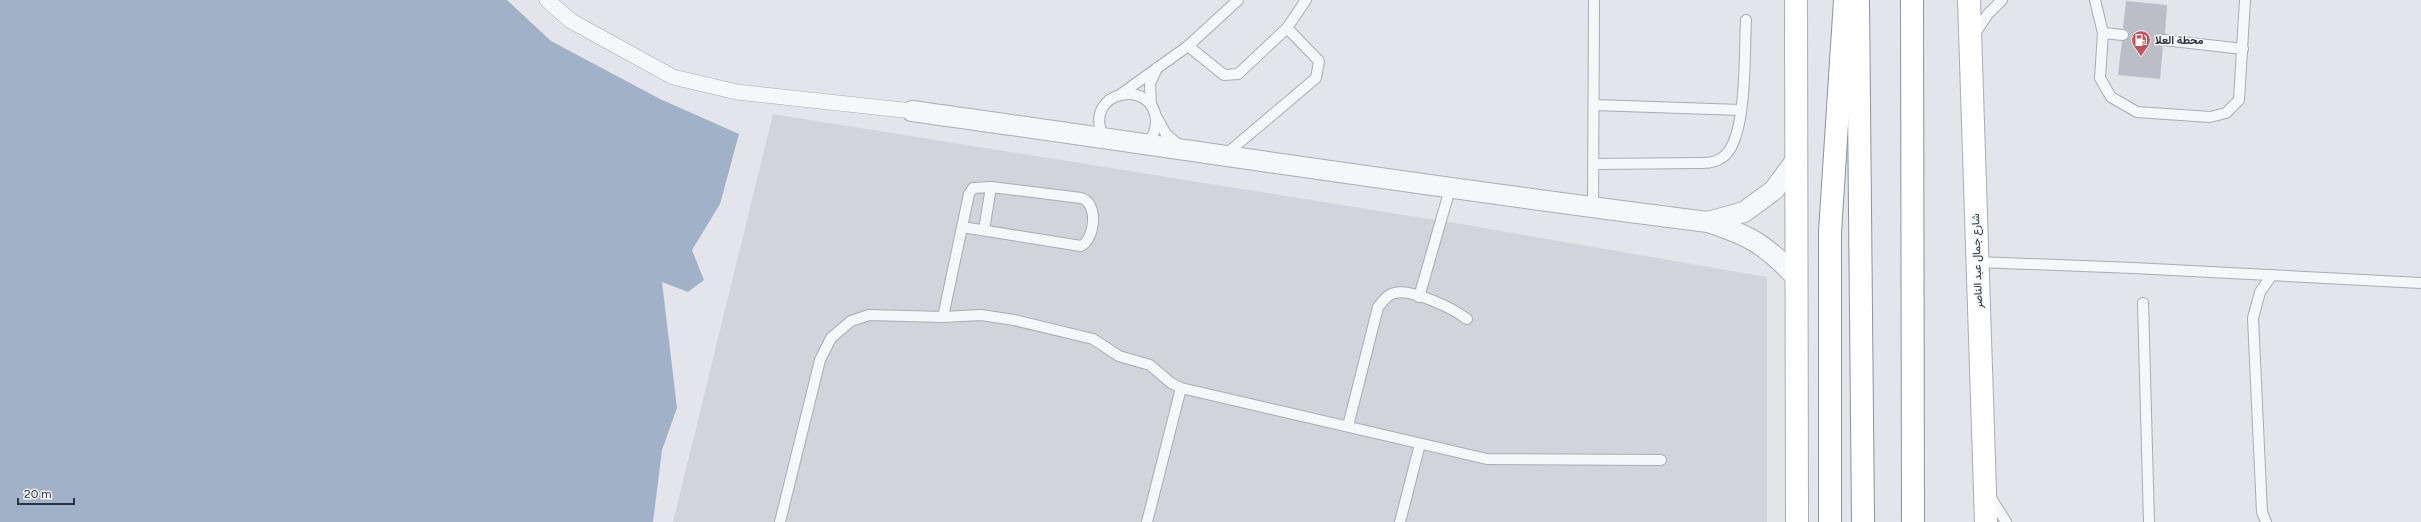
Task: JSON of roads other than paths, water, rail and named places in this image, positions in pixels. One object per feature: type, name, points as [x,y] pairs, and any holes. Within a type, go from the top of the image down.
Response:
[{"type":"main road","points":[[1796,0],[1797,522]]},
{"type":"main road","points":[[1830,522],[1830,232],[1845,0]]},
{"type":"main road","points":[[1858,0],[1863,522]]},
{"type":"main road","points":[[1912,0],[1913,522]]},
{"type":"main road","name":"شارع جمال عبد الناصر","points":[[1970,0],[1970,42],[1986,522]]},
{"type":"street","points":[[547,0],[570,21],[673,77],[737,92],[912,111],[1186,148],[1450,189],[1708,222],[1742,233],[1766,248],[1797,278]]},
{"type":"street","points":[[1708,222],[1744,212],[1774,190],[1796,160]]},
{"type":"lane","points":[[1103,137],[1099,129],[1099,118],[1103,107],[1110,98],[1121,94],[1188,46],[1238,0]]},
{"type":"lane","points":[[1188,46],[1224,75],[1238,74],[1287,28],[1306,0]]},
{"type":"lane","points":[[1593,208],[1594,0]]},
{"type":"lane","points":[[1970,42],[1988,14],[2002,0]]},
{"type":"lane","points":[[2095,0],[2103,33],[2100,78],[2111,97],[2137,112],[2210,117],[2226,113],[2239,100],[2245,0]]},
{"type":"lane","points":[[1594,164],[1712,162],[1723,157],[1730,150],[1739,129],[1746,20]]},
{"type":"lane","points":[[1226,154],[1316,78],[1319,61],[1287,28]]},
{"type":"lane","points":[[2103,33],[2122,35]]},
{"type":"lane","points":[[2164,40],[2243,49]]},
{"type":"lane","points":[[1151,105],[1150,84],[1157,68]]},
{"type":"lane","points":[[1121,94],[1132,94],[1143,97],[1151,105],[1166,134],[1175,143],[1186,148]]},
{"type":"lane","points":[[1594,105],[1741,110]]},
{"type":"lane","points":[[1147,143],[1152,137],[1156,127],[1156,116]]},
{"type":"lane","points":[[943,317],[962,227],[970,191],[976,186],[1085,199],[1093,209],[1088,241],[1081,246],[962,227]]},
{"type":"lane","points":[[984,230],[992,187]]},
{"type":"lane","points":[[1419,297],[1450,189]]},
{"type":"lane","points":[[1977,262],[2421,283]]},
{"type":"lane","points":[[2266,522],[2262,512],[2252,333],[2256,303],[2260,292],[2272,275]]},
{"type":"lane","points":[[1348,426],[1378,307],[1394,293],[1402,292],[1439,302],[1467,319]]},
{"type":"lane","points":[[2143,303],[2149,522]]},
{"type":"lane","points":[[780,522],[820,360],[831,338],[851,321],[869,314],[943,317],[981,315],[1014,320],[1093,339],[1119,356],[1150,365],[1171,383],[1181,388],[1487,459],[1661,460]]},
{"type":"lane","points":[[1147,522],[1181,388]]},
{"type":"lane","points":[[1400,522],[1420,444]]},
{"type":"lane","points":[[1985,484],[1992,501],[2006,522]]},
{"type":"water","points":[[0,0],[507,0],[551,41],[660,99],[739,134],[720,204],[692,250],[704,280],[688,292],[662,282],[677,408],[662,450],[653,522],[0,522]]},
{"type":"place","name":"محطة العلا","points":[[2141,57]]}]
